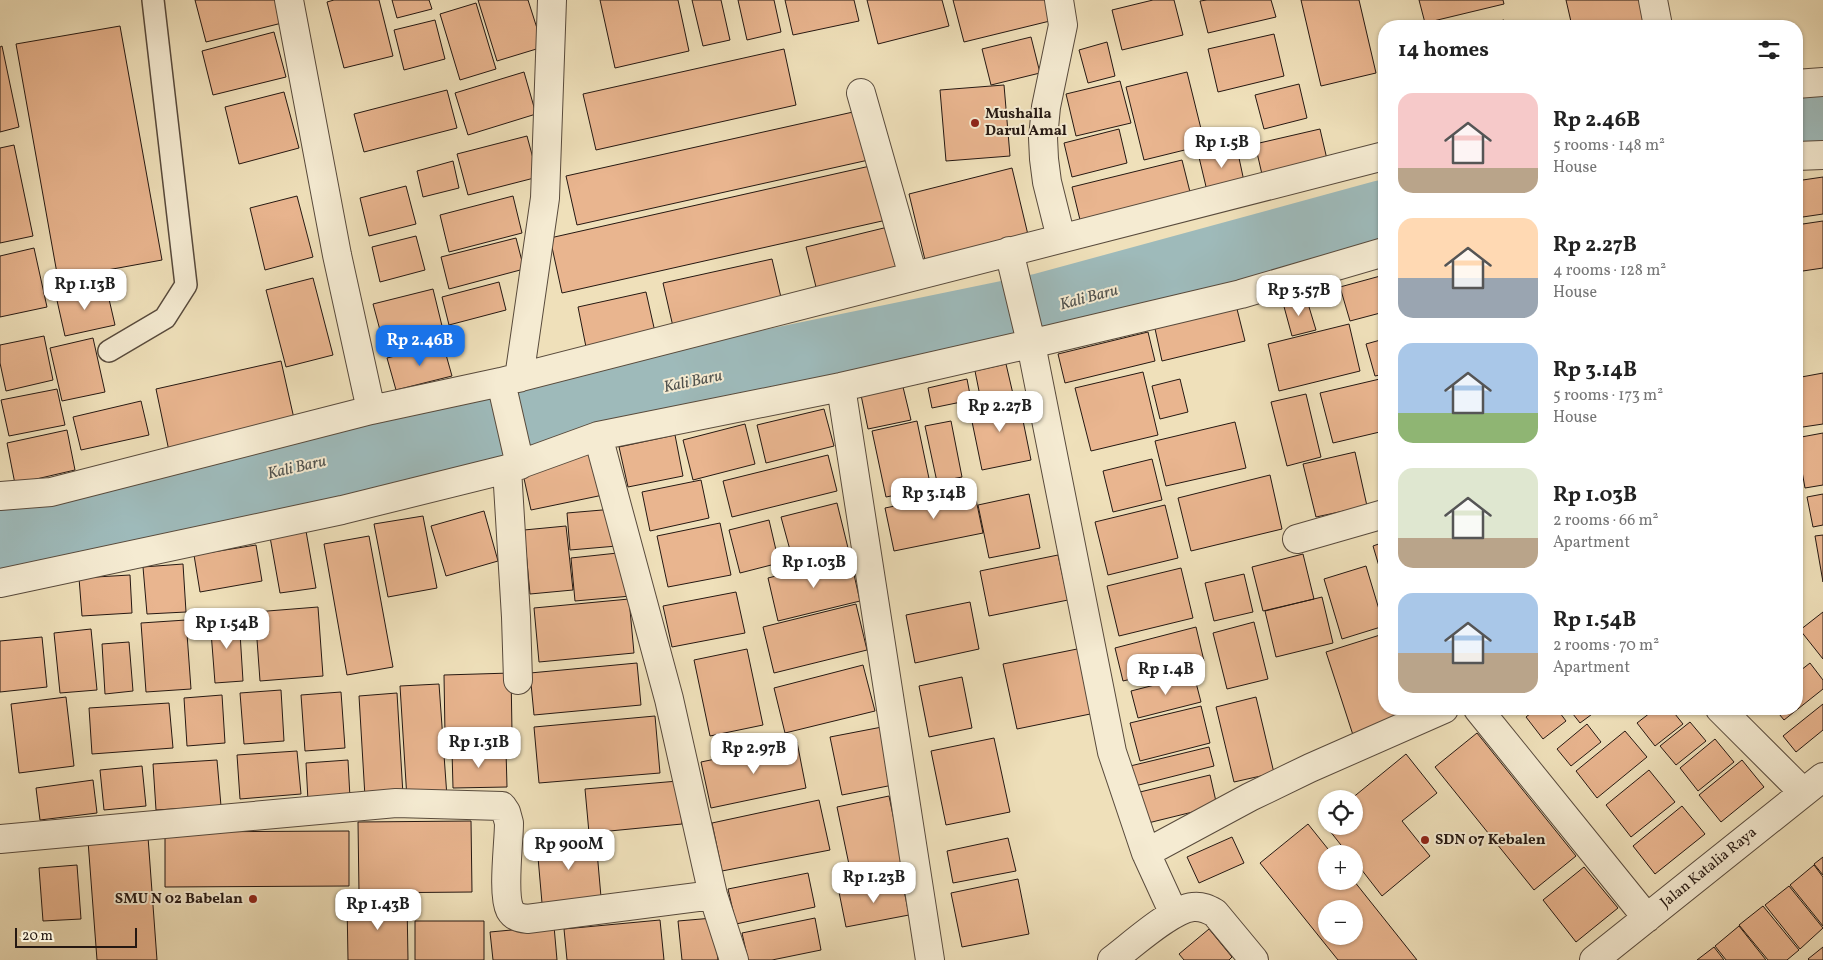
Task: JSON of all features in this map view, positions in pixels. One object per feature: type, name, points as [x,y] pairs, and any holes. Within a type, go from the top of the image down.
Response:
[{"type":"street","points":[[289,0],[337,255],[371,410]]},
{"type":"street","points":[[518,680],[515,463],[508,382],[545,198],[552,0]]},
{"type":"street","points":[[1059,0],[1063,25],[1046,107],[1043,138],[1047,182],[1061,238]]},
{"type":"street","points":[[1653,0],[1657,20]]},
{"type":"street","points":[[1803,83],[1823,82]]},
{"type":"street","points":[[861,93],[913,276]]},
{"type":"street","points":[[1803,156],[1823,155]]},
{"type":"street","points":[[0,496],[51,492],[371,410],[508,382],[1009,251],[1378,163]]},
{"type":"street","points":[[1009,251],[1030,339],[1112,752],[1146,853],[1174,914]]},
{"type":"street","points":[[0,582],[342,510],[515,463],[598,436],[840,387],[1030,339],[1241,294],[1378,254]]},
{"type":"street","points":[[840,387],[930,960]]},
{"type":"street","points":[[598,436],[669,699],[713,895],[734,960]]},
{"type":"street","points":[[1297,539],[1378,516]]},
{"type":"street","points":[[1146,853],[1250,797],[1310,768],[1430,715]]},
{"type":"street","points":[[1483,715],[1647,918]]},
{"type":"street","points":[[1727,715],[1813,785]]},
{"type":"street","name":"Jalan Katalia Raya","points":[[1594,960],[1813,785]]},
{"type":"street","points":[[0,839],[396,803],[502,806],[510,823],[507,901],[511,912],[518,917],[527,919],[713,895]]},
{"type":"street","points":[[1112,960],[1174,914],[1192,907],[1207,908],[1215,913],[1254,960]]},
{"type":"lane","points":[[109,351],[165,318],[186,285],[153,0]]},
{"type":"building","points":[[195,0],[281,0],[286,22],[206,42]]},
{"type":"building","points":[[334,0],[379,0],[393,56],[344,68],[327,2]]},
{"type":"building","points":[[392,0],[429,0],[432,9],[397,18]]},
{"type":"building","points":[[478,0],[528,0],[543,47],[497,61]]},
{"type":"building","points":[[600,0],[678,0],[689,51],[615,68]]},
{"type":"building","points":[[692,0],[721,0],[730,40],[703,46]]},
{"type":"building","points":[[738,0],[774,0],[781,32],[747,40]]},
{"type":"building","points":[[785,0],[854,0],[859,21],[793,35]]},
{"type":"building","points":[[867,0],[942,0],[949,26],[878,44]]},
{"type":"building","points":[[953,0],[1049,0],[1054,20],[964,42]]},
{"type":"building","points":[[1153,0],[1174,0],[1183,35],[1122,50],[1112,10]]},
{"type":"building","points":[[1271,0],[1276,17],[1208,33],[1200,1]]},
{"type":"building","points":[[1301,0],[1359,0],[1376,73],[1321,86]]},
{"type":"building","points":[[1419,0],[1503,0],[1504,4],[1437,20],[1424,20]]},
{"type":"building","points":[[1566,0],[1646,0],[1651,20],[1571,20]]},
{"type":"building","points":[[476,3],[496,69],[460,80],[440,14]]},
{"type":"building","points":[[435,20],[445,59],[404,70],[394,30]]},
{"type":"building","points":[[120,26],[162,260],[58,279],[16,44]]},
{"type":"building","points":[[274,32],[286,77],[213,95],[202,51]]},
{"type":"building","points":[[1274,34],[1284,76],[1218,92],[1208,49]]},
{"type":"building","points":[[1031,37],[1040,73],[991,85],[982,49]]},
{"type":"building","points":[[1107,42],[1115,76],[1088,83],[1079,50]]},
{"type":"building","points":[[2,46],[19,127],[0,132],[0,47]]},
{"type":"building","points":[[784,49],[796,105],[596,150],[583,94]]},
{"type":"building","points":[[524,72],[536,114],[468,135],[455,93]]},
{"type":"building","points":[[1187,72],[1205,145],[1144,160],[1126,87]]},
{"type":"building","points":[[1120,81],[1131,123],[1076,136],[1066,94]]},
{"type":"building","points":[[1299,84],[1307,118],[1264,129],[1255,95]]},
{"type":"building","name":"Mushalla Darul Amal","points":[[1004,85],[1010,156],[946,161],[940,90]]},
{"type":"building","points":[[447,90],[457,128],[364,152],[354,114]]},
{"type":"building","points":[[284,92],[299,148],[239,164],[225,107]]},
{"type":"building","points":[[862,110],[873,159],[577,225],[566,176]]},
{"type":"building","points":[[1119,129],[1127,163],[1072,177],[1064,143]]},
{"type":"building","points":[[1320,129],[1329,168],[1264,183],[1255,144]]},
{"type":"building","points":[[527,136],[538,177],[468,195],[457,154]]},
{"type":"building","points":[[1236,144],[1245,186],[1208,195],[1198,153]]},
{"type":"building","points":[[14,145],[33,236],[0,243],[0,148]]},
{"type":"building","points":[[1182,160],[1192,200],[1082,228],[1072,187]]},
{"type":"building","points":[[453,161],[459,188],[423,197],[417,171]]},
{"type":"building","points":[[879,164],[891,219],[562,293],[550,238]]},
{"type":"building","points":[[1012,168],[1029,239],[926,264],[909,194]]},
{"type":"building","points":[[1823,177],[1823,214],[1803,217],[1803,180]]},
{"type":"building","points":[[406,186],[416,224],[369,236],[360,198]]},
{"type":"building","points":[[297,196],[313,257],[265,270],[250,208]]},
{"type":"building","points":[[513,196],[522,233],[449,252],[440,215]]},
{"type":"building","points":[[1823,221],[1823,268],[1803,271],[1803,224]]},
{"type":"building","points":[[892,226],[903,273],[818,295],[806,247]]},
{"type":"building","points":[[416,236],[425,270],[380,282],[372,247]]},
{"type":"building","points":[[516,238],[524,269],[449,289],[441,257]]},
{"type":"building","points":[[34,248],[47,307],[0,317],[0,256]]},
{"type":"building","points":[[772,259],[783,306],[674,331],[663,283]]},
{"type":"building","points":[[1378,277],[1378,314],[1350,321],[1340,287]]},
{"type":"building","points":[[313,278],[333,355],[286,367],[266,290]]},
{"type":"building","points":[[499,282],[506,310],[449,325],[442,297]]},
{"type":"building","points":[[106,286],[115,325],[65,336],[56,296]]},
{"type":"building","points":[[433,289],[443,330],[384,345],[373,304]]},
{"type":"building","points":[[646,292],[655,332],[586,347],[578,307]]},
{"type":"building","points":[[1306,297],[1316,330],[1292,336],[1283,303]]},
{"type":"building","points":[[1236,305],[1245,341],[1162,361],[1154,324]]},
{"type":"building","points":[[1349,324],[1360,371],[1279,391],[1268,344]]},
{"type":"building","points":[[1148,332],[1155,361],[1065,383],[1058,354]]},
{"type":"building","points":[[44,336],[53,380],[6,391],[0,363],[0,345]]},
{"type":"building","points":[[93,338],[105,392],[62,401],[50,348]]},
{"type":"building","points":[[1378,341],[1378,375],[1375,376],[1366,344]]},
{"type":"building","points":[[443,344],[452,376],[396,390],[387,358]]},
{"type":"building","points":[[281,361],[295,423],[169,451],[156,389]]},
{"type":"building","points":[[1006,364],[1013,394],[981,401],[975,371]]},
{"type":"building","points":[[1143,372],[1158,435],[1091,451],[1075,388]]},
{"type":"building","points":[[1823,373],[1823,424],[1803,427],[1803,377]]},
{"type":"building","points":[[967,379],[971,400],[932,408],[928,388]]},
{"type":"building","points":[[1180,379],[1188,412],[1160,419],[1152,386]]},
{"type":"building","points":[[1378,379],[1378,432],[1333,443],[1320,393]]},
{"type":"building","points":[[903,387],[911,420],[868,429],[861,395]]},
{"type":"building","points":[[57,389],[65,425],[9,436],[1,400]]},
{"type":"building","points":[[1306,394],[1321,457],[1287,466],[1271,402]]},
{"type":"building","points":[[1018,396],[1031,460],[982,470],[969,407]]},
{"type":"building","points":[[141,401],[149,435],[81,450],[73,417]]},
{"type":"building","points":[[824,409],[834,446],[766,463],[757,425]]},
{"type":"building","points":[[917,421],[931,488],[886,497],[872,431]]},
{"type":"building","points":[[951,421],[962,477],[937,482],[925,426]]},
{"type":"building","points":[[1235,422],[1246,468],[1166,486],[1155,441]]},
{"type":"building","points":[[745,424],[755,464],[693,480],[683,440]]},
{"type":"building","points":[[67,430],[75,470],[15,484],[7,443]]},
{"type":"building","points":[[1823,433],[1823,485],[1805,488],[1803,477],[1803,437]]},
{"type":"building","points":[[675,435],[683,476],[628,487],[619,447]]},
{"type":"building","points":[[599,450],[608,494],[531,510],[521,465]]},
{"type":"building","points":[[1355,452],[1367,506],[1316,517],[1303,464]]},
{"type":"building","points":[[828,455],[837,491],[732,517],[723,481]]},
{"type":"building","points":[[1152,459],[1162,500],[1113,512],[1103,471]]},
{"type":"building","points":[[1270,475],[1282,529],[1191,551],[1178,498]]},
{"type":"building","points":[[701,480],[709,518],[650,531],[642,492]]},
{"type":"building","points":[[974,490],[983,533],[894,551],[885,508]]},
{"type":"building","points":[[1029,494],[1040,548],[989,558],[978,505]]},
{"type":"building","points":[[1823,494],[1823,525],[1813,527],[1807,497]]},
{"type":"building","points":[[837,503],[848,548],[793,561],[781,517]]},
{"type":"building","points":[[1165,505],[1178,558],[1108,575],[1095,522]]},
{"type":"building","points":[[614,509],[617,546],[570,550],[567,513]]},
{"type":"building","points":[[484,511],[498,561],[446,576],[431,526]]},
{"type":"building","points":[[423,516],[437,588],[388,597],[374,524]]},
{"type":"building","points":[[769,520],[779,563],[740,573],[729,530]]},
{"type":"building","points":[[720,523],[731,575],[668,587],[657,536]]},
{"type":"building","points":[[566,526],[573,590],[530,594],[524,530]]},
{"type":"building","points":[[306,531],[316,588],[280,593],[270,537]]},
{"type":"building","points":[[1823,535],[1823,582],[1815,536]]},
{"type":"building","points":[[369,536],[393,667],[347,675],[324,544]]},
{"type":"building","points":[[1378,544],[1378,563],[1373,546]]},
{"type":"building","points":[[256,545],[262,581],[200,592],[194,555]]},
{"type":"building","points":[[627,552],[631,596],[575,601],[571,558]]},
{"type":"building","points":[[1303,554],[1314,599],[1263,611],[1252,567]]},
{"type":"building","points":[[1058,555],[1068,600],[989,616],[980,571]]},
{"type":"building","points":[[850,557],[860,601],[778,621],[768,578]]},
{"type":"building","points":[[183,564],[186,612],[147,614],[143,567]]},
{"type":"building","points":[[1366,566],[1378,606],[1378,628],[1342,639],[1324,579]]},
{"type":"building","points":[[1181,568],[1193,618],[1119,636],[1107,586]]},
{"type":"building","points":[[1244,574],[1253,612],[1214,621],[1205,583]]},
{"type":"building","points":[[130,575],[132,613],[82,616],[79,578]]},
{"type":"building","points":[[736,592],[745,633],[672,647],[663,606]]},
{"type":"building","points":[[1322,597],[1333,643],[1276,657],[1265,611]]},
{"type":"building","points":[[629,599],[634,653],[539,662],[534,608]]},
{"type":"building","points":[[970,602],[979,649],[915,663],[906,615]]},
{"type":"building","points":[[856,604],[867,650],[774,673],[763,627]]},
{"type":"building","points":[[318,607],[323,676],[260,681],[255,612]]},
{"type":"building","points":[[1823,612],[1823,659],[1803,634],[1803,628]]},
{"type":"building","points":[[239,617],[243,681],[215,683],[210,619]]},
{"type":"building","points":[[186,620],[191,689],[146,692],[141,623]]},
{"type":"building","points":[[1254,622],[1268,679],[1227,689],[1213,633]]},
{"type":"building","points":[[1196,627],[1204,661],[1123,681],[1115,648]]},
{"type":"building","points":[[91,629],[97,690],[60,693],[54,633]]},
{"type":"building","points":[[1378,636],[1378,715],[1406,715],[1407,718],[1353,735],[1326,652]]},
{"type":"building","points":[[42,637],[47,687],[0,692],[0,641]]},
{"type":"building","points":[[129,642],[133,691],[105,694],[102,644]]},
{"type":"building","points":[[1087,647],[1100,712],[1017,729],[1003,664]]},
{"type":"building","points":[[747,649],[763,725],[710,736],[694,660]]},
{"type":"building","points":[[637,663],[641,705],[534,715],[530,673]]},
{"type":"building","points":[[1810,663],[1823,680],[1823,689],[1803,705],[1803,668]]},
{"type":"building","points":[[863,665],[875,711],[785,733],[774,688]]},
{"type":"building","points":[[511,673],[512,732],[445,734],[444,675]]},
{"type":"building","points":[[1194,675],[1201,702],[1138,718],[1131,691]]},
{"type":"building","points":[[962,677],[972,728],[929,737],[919,686]]},
{"type":"building","points":[[439,684],[447,797],[407,799],[400,686]]},
{"type":"building","points":[[281,690],[284,741],[244,744],[240,693]]},
{"type":"building","points":[[341,692],[345,748],[305,751],[301,695]]},
{"type":"building","points":[[397,693],[403,795],[365,797],[359,696]]},
{"type":"building","points":[[222,695],[225,743],[187,746],[184,698]]},
{"type":"building","points":[[66,697],[74,766],[19,773],[11,704]]},
{"type":"building","points":[[1256,697],[1274,773],[1234,782],[1216,707]]},
{"type":"building","points":[[169,703],[173,748],[92,754],[89,708]]},
{"type":"building","points":[[1823,704],[1823,730],[1796,752],[1783,736]]},
{"type":"building","points":[[1201,706],[1210,743],[1140,761],[1130,723]]},
{"type":"building","points":[[1528,715],[1562,715],[1566,721],[1543,739],[1526,717]]},
{"type":"building","points":[[1574,715],[1591,715],[1580,723]]},
{"type":"building","points":[[1647,715],[1676,715],[1683,724],[1655,746],[1637,723]]},
{"type":"building","points":[[1780,715],[1790,715],[1784,720]]},
{"type":"building","points":[[655,716],[660,773],[539,783],[534,727]]},
{"type":"building","points":[[1690,722],[1706,741],[1676,765],[1660,746]]},
{"type":"building","points":[[1587,724],[1601,742],[1571,766],[1557,749]]},
{"type":"building","points":[[882,727],[893,785],[842,795],[830,737]]},
{"type":"building","points":[[1625,731],[1647,757],[1597,798],[1576,771]]},
{"type":"building","points":[[1477,733],[1576,856],[1534,890],[1435,767]]},
{"type":"building","points":[[994,738],[1010,812],[946,825],[931,751]]},
{"type":"building","points":[[1715,739],[1734,762],[1698,791],[1680,768]]},
{"type":"building","points":[[797,742],[806,788],[711,808],[701,762]]},
{"type":"building","points":[[1209,747],[1214,766],[1131,787],[1126,767]]},
{"type":"building","points":[[452,750],[506,750],[507,787],[453,788]]},
{"type":"building","points":[[297,751],[301,794],[240,799],[237,755]]},
{"type":"building","points":[[1406,754],[1437,793],[1402,821],[1430,856],[1382,896],[1363,872],[1363,845],[1341,845],[1333,835],[1363,835],[1362,790]]},
{"type":"building","points":[[217,760],[221,806],[156,810],[153,764]]},
{"type":"building","points":[[348,760],[350,798],[308,801],[306,763]]},
{"type":"building","points":[[1742,760],[1764,787],[1721,822],[1699,795]]},
{"type":"building","points":[[142,766],[146,806],[104,810],[100,770]]},
{"type":"building","points":[[1649,770],[1675,802],[1631,837],[1606,805]]},
{"type":"building","points":[[1210,775],[1217,806],[1148,823],[1140,792]]},
{"type":"building","points":[[93,780],[97,813],[40,820],[36,788]]},
{"type":"building","points":[[678,781],[682,824],[589,833],[585,789]]},
{"type":"building","points":[[889,796],[904,868],[852,879],[837,807]]},
{"type":"building","points":[[819,800],[830,850],[722,871],[712,823]]},
{"type":"building","points":[[1682,806],[1705,834],[1655,874],[1633,846]]},
{"type":"building","points":[[471,821],[472,892],[359,893],[358,822]]},
{"type":"building","points":[[1308,824],[1325,845],[1318,845],[1318,890],[1361,890],[1417,960],[1338,960],[1326,945],[1363,945],[1363,900],[1318,900],[1318,935],[1260,863]]},
{"type":"building","points":[[349,831],[349,886],[165,887],[165,832]]},
{"type":"building","points":[[148,837],[157,960],[97,960],[88,841]]},
{"type":"building","points":[[1232,837],[1244,863],[1199,883],[1187,857]]},
{"type":"building","points":[[1008,838],[1016,871],[953,883],[947,851]]},
{"type":"building","points":[[596,840],[601,897],[542,903],[537,846]]},
{"type":"building","points":[[1823,857],[1823,875],[1814,864]]},
{"type":"building","points":[[77,865],[81,919],[43,921],[39,868]]},
{"type":"building","points":[[1814,865],[1823,877],[1823,926],[1790,885]]},
{"type":"building","points":[[1584,867],[1618,908],[1576,942],[1543,900]]},
{"type":"building","points":[[808,873],[815,907],[736,924],[728,889]]},
{"type":"building","points":[[1018,879],[1029,934],[962,947],[951,893]]},
{"type":"building","points":[[902,880],[909,915],[846,927],[839,892]]},
{"type":"building","points":[[1789,886],[1823,928],[1800,949],[1765,905]]},
{"type":"building","points":[[407,902],[408,960],[348,960],[347,903]]},
{"type":"building","points":[[1763,906],[1799,950],[1787,960],[1768,960],[1739,925]]},
{"type":"building","points":[[713,918],[718,960],[682,960],[678,921]]},
{"type":"building","points":[[815,918],[821,950],[772,960],[748,960],[742,933]]},
{"type":"building","points":[[660,920],[664,960],[567,960],[564,929]]},
{"type":"building","points":[[415,921],[484,921],[484,960],[415,960]]},
{"type":"building","points":[[554,926],[557,960],[493,960],[490,932]]},
{"type":"building","points":[[1739,926],[1766,960],[1726,960],[1715,946]]},
{"type":"building","points":[[1209,929],[1232,957],[1229,960],[1184,960],[1179,954]]},
{"type":"building","points":[[1714,947],[1724,960],[1697,960]]},
{"type":"building","points":[[1823,947],[1823,960],[1808,959]]},
{"type":"waterway","name":"Kali Baru","points":[[1803,119],[1823,120]]},
{"type":"waterway","name":"Kali Baru","points":[[0,538],[419,439],[1043,310],[1378,219]]},
{"type":"place","name":"Mushalla Darul Amal","points":[[975,123]]},
{"type":"place","name":"SDN 07 Kebalen","points":[[1425,840]]},
{"type":"place","name":"SMU N 02 Babelan","points":[[253,899]]}]
